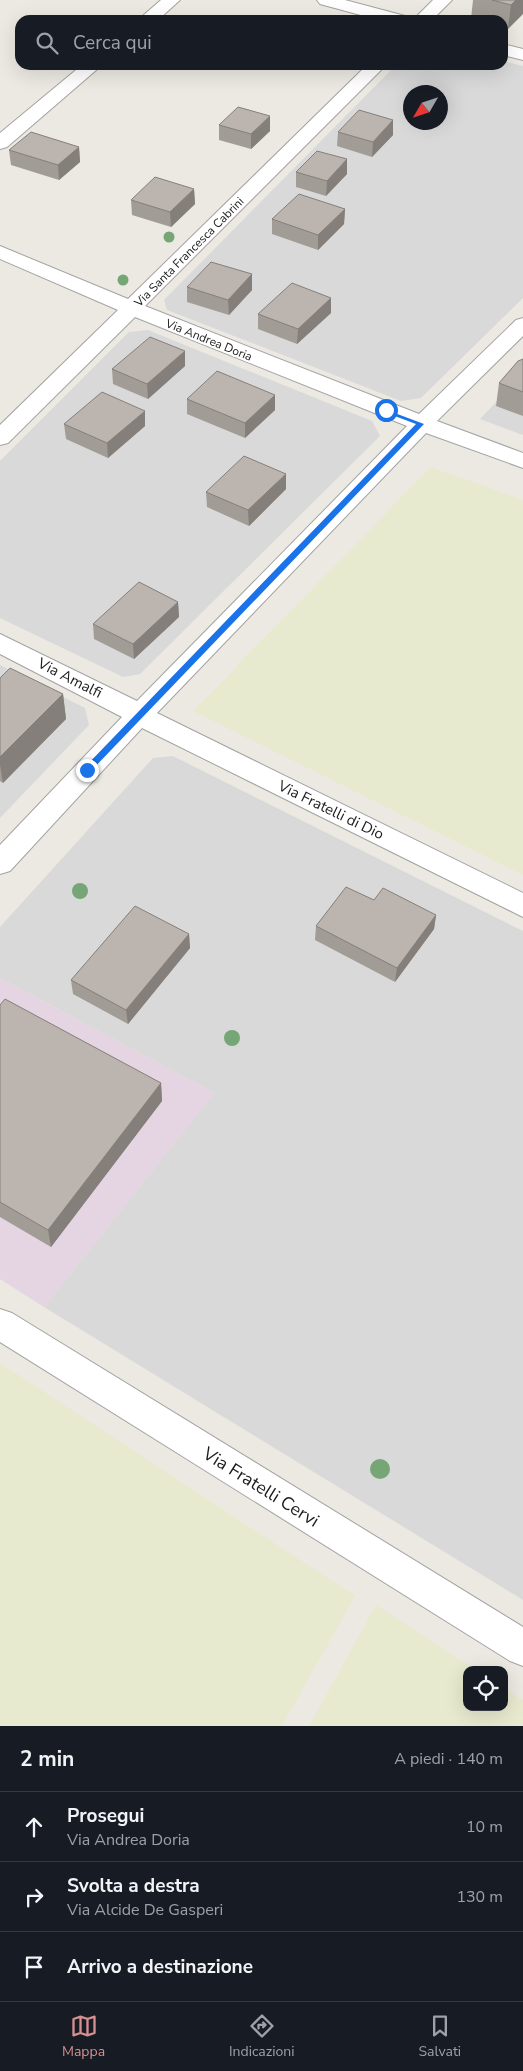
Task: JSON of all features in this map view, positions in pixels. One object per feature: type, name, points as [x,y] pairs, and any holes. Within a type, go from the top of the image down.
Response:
[{"type":"street","points":[[153,15],[171,0]]},
{"type":"street","points":[[326,0],[381,15]]},
{"type":"street","points":[[427,15],[443,0]]},
{"type":"street","points":[[508,50],[523,55]]},
{"type":"street","points":[[0,143],[87,70]]},
{"type":"street","name":"Via Santa Francesca Cabrini","points":[[3,431],[132,309],[372,70]]},
{"type":"street","name":"Via Andrea Doria","points":[[0,252],[132,309],[420,424],[523,461]]},
{"type":"street","points":[[0,863],[139,715],[420,424],[523,324]]},
{"type":"street","name":"Via Amalfi","points":[[0,643],[139,715]]},
{"type":"street","name":"Via Fratelli di Dio","points":[[139,715],[523,906]]},
{"type":"street","name":"Via Fratelli Cervi","points":[[0,1324],[523,1648]]},
{"type":"shaded area","points":[[508,62],[523,66],[523,298],[421,398],[401,401],[167,310],[164,300],[391,70],[508,70]]},
{"type":"shaded area","points":[[148,330],[372,421],[380,436],[140,674],[123,677],[0,618],[0,461],[129,332]]},
{"type":"shaded area","points":[[523,374],[523,435],[480,419]]},
{"type":"shaded area","points":[[0,665],[85,708],[89,725],[0,818]]},
{"type":"shaded area","points":[[173,756],[523,931],[523,1600],[44,1307],[214,1093],[0,978],[0,927],[153,758]]},
{"type":"shaded area","points":[[0,978],[214,1093],[44,1307],[0,1279]]},
{"type":"green space","points":[[431,467],[523,500],[523,875],[193,711]]},
{"type":"green space","points":[[0,1363],[355,1596],[282,1726],[0,1726]]},
{"type":"green space","points":[[376,1605],[470,1666],[463,1666],[463,1711],[508,1711],[508,1691],[523,1700],[523,1726],[309,1726]]},
{"type":"building","points":[[492,0],[516,0],[511,5]]},
{"type":"building","points":[[238,107],[270,116],[251,134],[219,125]]},
{"type":"building","points":[[359,110],[393,120],[373,142],[338,132]]},
{"type":"building","points":[[31,132],[79,147],[58,165],[9,150]]},
{"type":"building","points":[[317,151],[347,159],[327,181],[296,172]]},
{"type":"building","points":[[155,177],[194,189],[170,212],[131,200]]},
{"type":"building","points":[[299,194],[345,209],[318,235],[272,219]]},
{"type":"building","points":[[211,262],[252,274],[228,300],[187,287]]},
{"type":"building","points":[[292,283],[331,298],[298,329],[258,314]]},
{"type":"building","points":[[150,337],[185,351],[147,384],[112,369]]},
{"type":"building","points":[[523,359],[523,392],[499,383],[518,361]]},
{"type":"building","points":[[217,371],[275,395],[245,423],[187,399]]},
{"type":"building","points":[[102,392],[145,411],[107,443],[64,424]]},
{"type":"building","points":[[244,456],[286,474],[248,510],[206,492]]},
{"type":"building","points":[[139,582],[178,602],[133,644],[93,624]]},
{"type":"building","points":[[10,668],[63,694],[0,757],[0,678]]},
{"type":"building","points":[[346,887],[374,900],[383,888],[436,915],[397,968],[316,926]]},
{"type":"building","points":[[135,906],[189,934],[126,1010],[71,980]]},
{"type":"building","points":[[5,999],[161,1083],[48,1230],[0,1202],[0,1005]]},
{"type":"route","points":[[87,770],[420,424],[386,410]]}]
